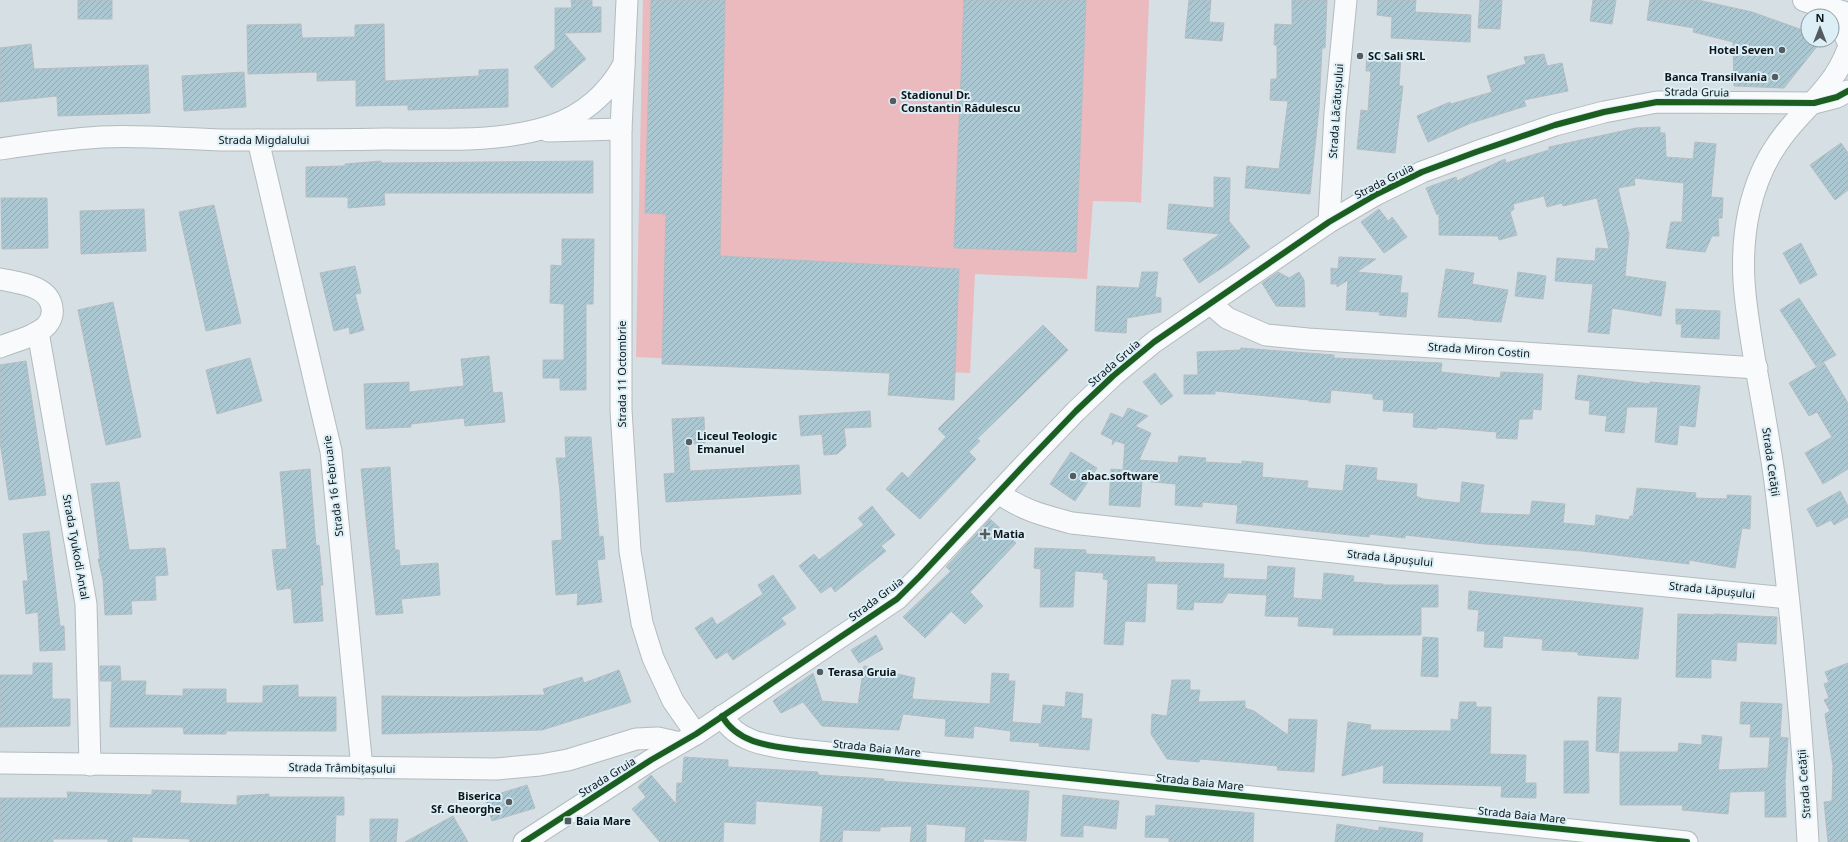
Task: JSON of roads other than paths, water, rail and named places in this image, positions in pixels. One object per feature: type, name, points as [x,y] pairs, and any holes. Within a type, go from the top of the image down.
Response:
[{"type":"street","name":"Strada 11 Octombrie","points":[[627,0],[626,61],[621,129],[621,410],[630,551],[642,623],[653,658],[673,701],[688,739]]},
{"type":"street","name":"Strada Lăcătușului","points":[[1329,222],[1335,113],[1346,0]]},
{"type":"street","points":[[1806,1],[1848,14]]},
{"type":"street","points":[[1806,1],[1816,8]]},
{"type":"street","points":[[1840,27],[1843,30],[1848,41]]},
{"type":"street","points":[[1848,50],[1848,58]]},
{"type":"street","name":"Strada Cetății","points":[[1808,842],[1804,780],[1787,598],[1774,481],[1743,284],[1744,242],[1749,211],[1760,177],[1775,146],[1814,103],[1842,66],[1848,50]]},
{"type":"street","name":"Strada Migdalului","points":[[529,132],[553,125],[590,105],[614,82],[626,61]]},
{"type":"street","points":[[1814,103],[1836,97],[1848,91]]},
{"type":"street","name":"Strada Gruia","points":[[524,842],[688,739],[836,641],[896,598],[920,576],[1076,411],[1112,376],[1154,342],[1329,222],[1377,194],[1422,172],[1555,125],[1604,112],[1657,102],[1814,103]]},
{"type":"street","name":"Strada Migdalului","points":[[0,149],[48,141],[101,137],[258,140],[443,139],[498,136],[529,132],[621,129]]},
{"type":"street","name":"Strada 16 Februarie","points":[[258,140],[331,451],[362,768]]},
{"type":"street","points":[[0,279],[30,285],[42,291],[51,302],[53,314],[48,325],[38,332],[0,347]]},
{"type":"street","name":"Strada Miron Costin","points":[[1211,304],[1227,318],[1266,334],[1308,339],[1757,368]]},
{"type":"street","name":"Strada Tyukodi Antal","points":[[38,332],[86,604],[90,765]]},
{"type":"street","name":"Strada Lăpușului","points":[[999,493],[1010,501],[1031,512],[1072,523],[1435,564],[1787,598]]},
{"type":"street","name":"Strada Baia Mare","points":[[722,716],[728,727],[740,735],[762,744],[800,750],[1687,842]]},
{"type":"street","name":"Strada Trâmbițașului","points":[[0,763],[496,769],[540,765],[568,760],[636,739],[688,739]]},
{"type":"place","name":"Hotel Seven","points":[[1782,50]]},
{"type":"place","name":"SC Sali SRL","points":[[1360,56]]},
{"type":"place","name":"Banca Transilvania","points":[[1775,77]]},
{"type":"place","name":"Stadionul Dr. Constantin Rădulescu","points":[[893,101]]},
{"type":"place","name":"Liceul Teologic Emanuel","points":[[689,442]]},
{"type":"place","name":"abac.software","points":[[1073,476]]},
{"type":"place","name":"Matia","points":[[985,534]]},
{"type":"place","name":"Terasa Gruia","points":[[820,672]]},
{"type":"place","name":"Biserica Sf. Gheorghe","points":[[509,802]]},
{"type":"place","name":"Baia Mare","points":[[568,821]]}]
